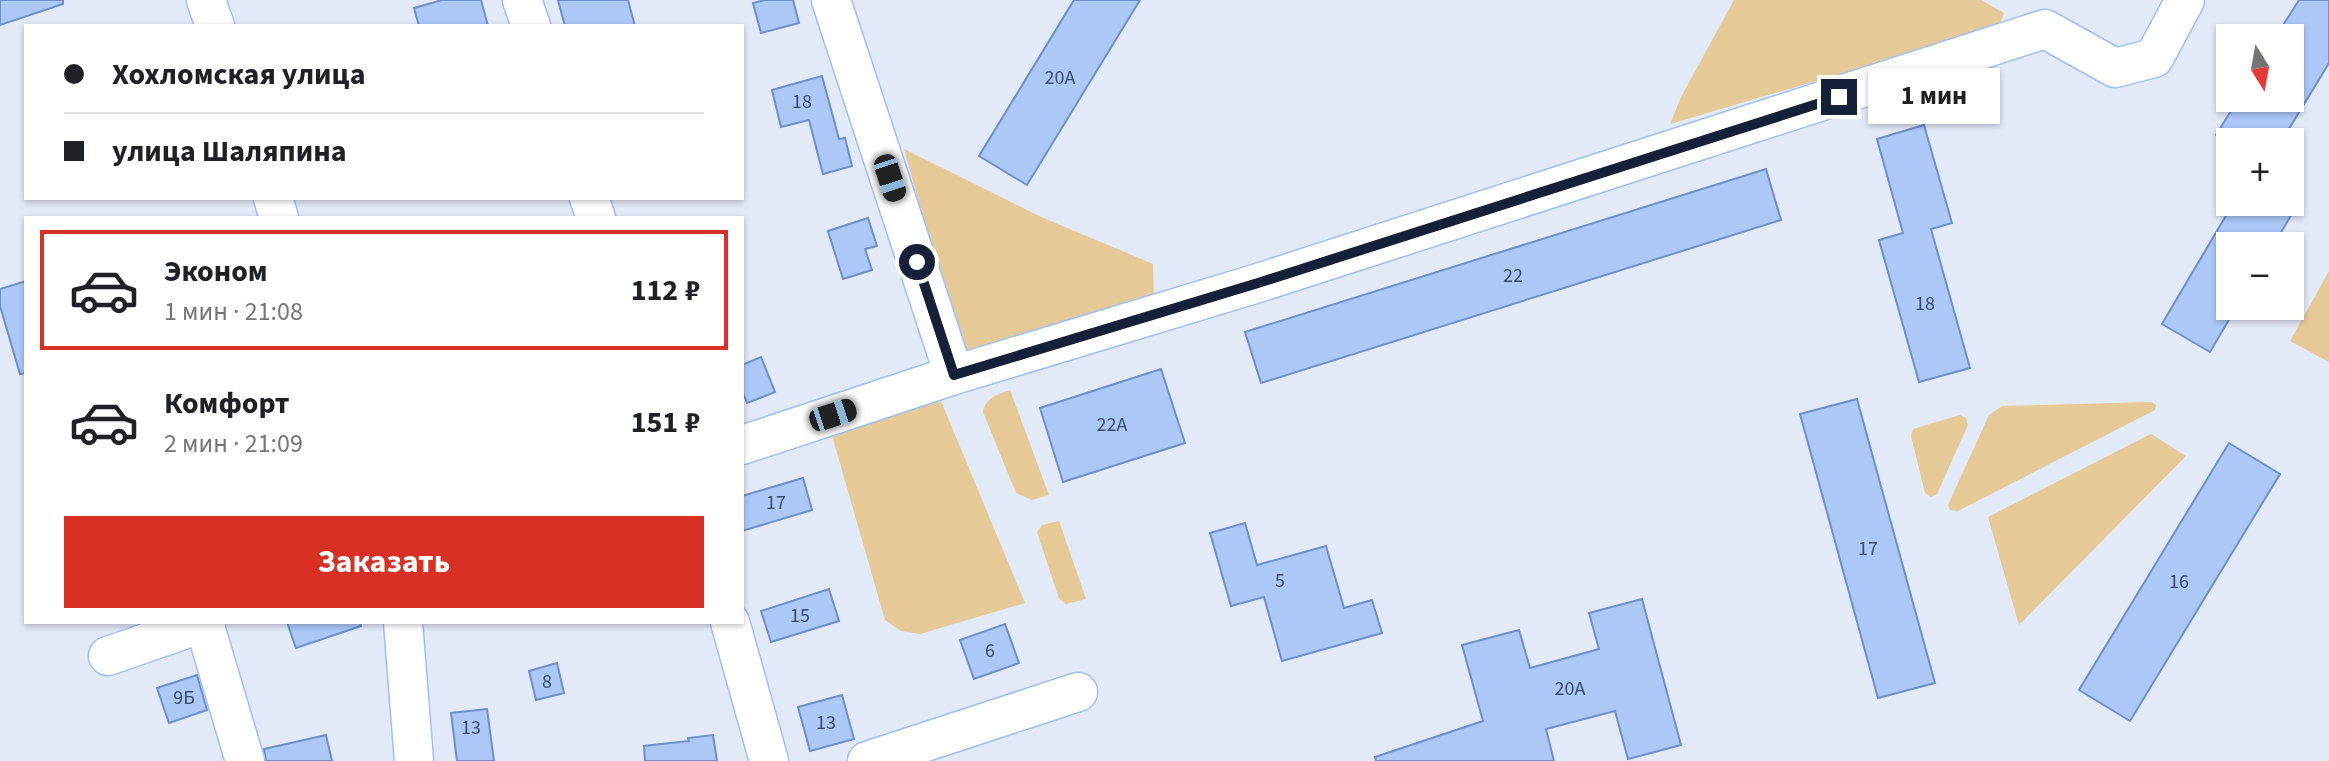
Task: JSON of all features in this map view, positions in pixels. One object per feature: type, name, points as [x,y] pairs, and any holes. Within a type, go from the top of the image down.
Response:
[{"type":"street","points":[[206,0],[214,24]]},
{"type":"street","points":[[522,0],[530,24]]},
{"type":"street","points":[[831,0],[954,375]]},
{"type":"street","points":[[744,444],[954,375],[1258,283],[2045,29],[2115,68],[2154,58],[2185,0]]},
{"type":"street","points":[[108,656],[199,624]]},
{"type":"street","points":[[206,624],[245,761]]},
{"type":"street","points":[[403,624],[414,761]]},
{"type":"street","points":[[731,624],[769,761]]},
{"type":"street","points":[[867,761],[1078,692]]},
{"type":"shaded area","points":[[1734,0],[1981,0],[2004,13],[1999,27],[1670,124],[1681,97]]},
{"type":"shaded area","points":[[904,149],[1039,216],[1153,264],[1154,301],[960,352]]},
{"type":"shaded area","points":[[2329,271],[2329,362],[2290,341]]},
{"type":"shaded area","points":[[1010,390],[1049,495],[1032,500],[1016,493],[983,412],[989,400]]},
{"type":"shaded area","points":[[941,401],[1025,603],[920,634],[901,631],[885,620],[831,432]]},
{"type":"shaded area","points":[[2151,402],[2156,405],[2155,410],[1958,511],[1950,510],[1948,505],[1989,415],[2002,406]]},
{"type":"shaded area","points":[[1960,415],[1966,418],[1968,425],[1937,494],[1931,497],[1925,493],[1911,436],[1913,429]]},
{"type":"shaded area","points":[[2151,434],[2186,456],[2019,625],[1988,517]]},
{"type":"shaded area","points":[[1059,521],[1086,599],[1066,604],[1059,599],[1037,532],[1042,525]]},
{"type":"building","points":[[0,0],[63,0],[63,4],[0,25]]},
{"type":"building","points":[[442,0],[481,0],[487,24],[418,24],[414,8]]},
{"type":"building","points":[[558,0],[628,0],[634,24],[564,24]]},
{"type":"building","points":[[793,0],[799,23],[761,33],[753,3]]},
{"type":"building","points":[[1074,0],[1140,0],[1027,185],[979,156]]},
{"type":"building","points":[[2299,0],[2329,0],[2329,63],[2304,104],[2304,24],[2284,24]]},
{"type":"building","points":[[822,76],[839,139],[845,138],[852,166],[823,174],[809,120],[781,127],[772,90]]},
{"type":"building","points":[[2230,112],[2299,112],[2290,128],[2220,128]]},
{"type":"building","points":[[1924,125],[1952,223],[1931,229],[1970,368],[1919,382],[1879,240],[1903,233],[1877,139]]},
{"type":"building","points":[[1766,169],[1781,220],[1261,383],[1245,332]]},
{"type":"building","points":[[2226,216],[2291,216],[2281,232],[2216,232]]},
{"type":"building","points":[[868,218],[877,246],[865,249],[872,270],[843,279],[828,231]]},
{"type":"building","points":[[2216,232],[2216,320],[2229,320],[2210,352],[2162,324]]},
{"type":"building","points":[[24,282],[24,373],[20,374],[0,306],[0,289]]},
{"type":"building","points":[[761,357],[775,392],[747,403],[744,396],[744,364]]},
{"type":"building","points":[[1161,369],[1185,443],[1063,482],[1040,408]]},
{"type":"building","points":[[1857,399],[1935,683],[1878,698],[1800,414]]},
{"type":"building","points":[[2229,443],[2280,474],[2130,721],[2079,690]]},
{"type":"building","points":[[803,478],[812,510],[744,530],[744,495]]},
{"type":"building","points":[[1245,523],[1257,565],[1326,546],[1344,608],[1372,600],[1382,633],[1282,661],[1264,597],[1231,606],[1210,533]]},
{"type":"building","points":[[829,589],[839,621],[771,642],[761,611]]},
{"type":"building","points":[[1642,599],[1681,745],[1628,759],[1615,711],[1546,729],[1554,761],[1376,761],[1375,757],[1483,721],[1462,645],[1519,630],[1530,668],[1599,649],[1589,613]]},
{"type":"building","points":[[288,624],[360,624],[361,626],[296,648]]},
{"type":"building","points":[[1005,624],[1019,663],[974,679],[960,640]]},
{"type":"building","points":[[557,663],[564,693],[536,700],[529,671]]},
{"type":"building","points":[[197,675],[207,710],[169,723],[157,688]]},
{"type":"building","points":[[842,695],[854,739],[810,751],[798,707]]},
{"type":"building","points":[[487,709],[494,761],[457,761],[451,713]]},
{"type":"building","points":[[326,735],[332,761],[266,761],[264,749]]},
{"type":"building","points":[[713,735],[717,761],[645,761],[644,746]]},
{"type":"route","points":[[917,262],[954,375],[1258,283],[1839,97]]}]
